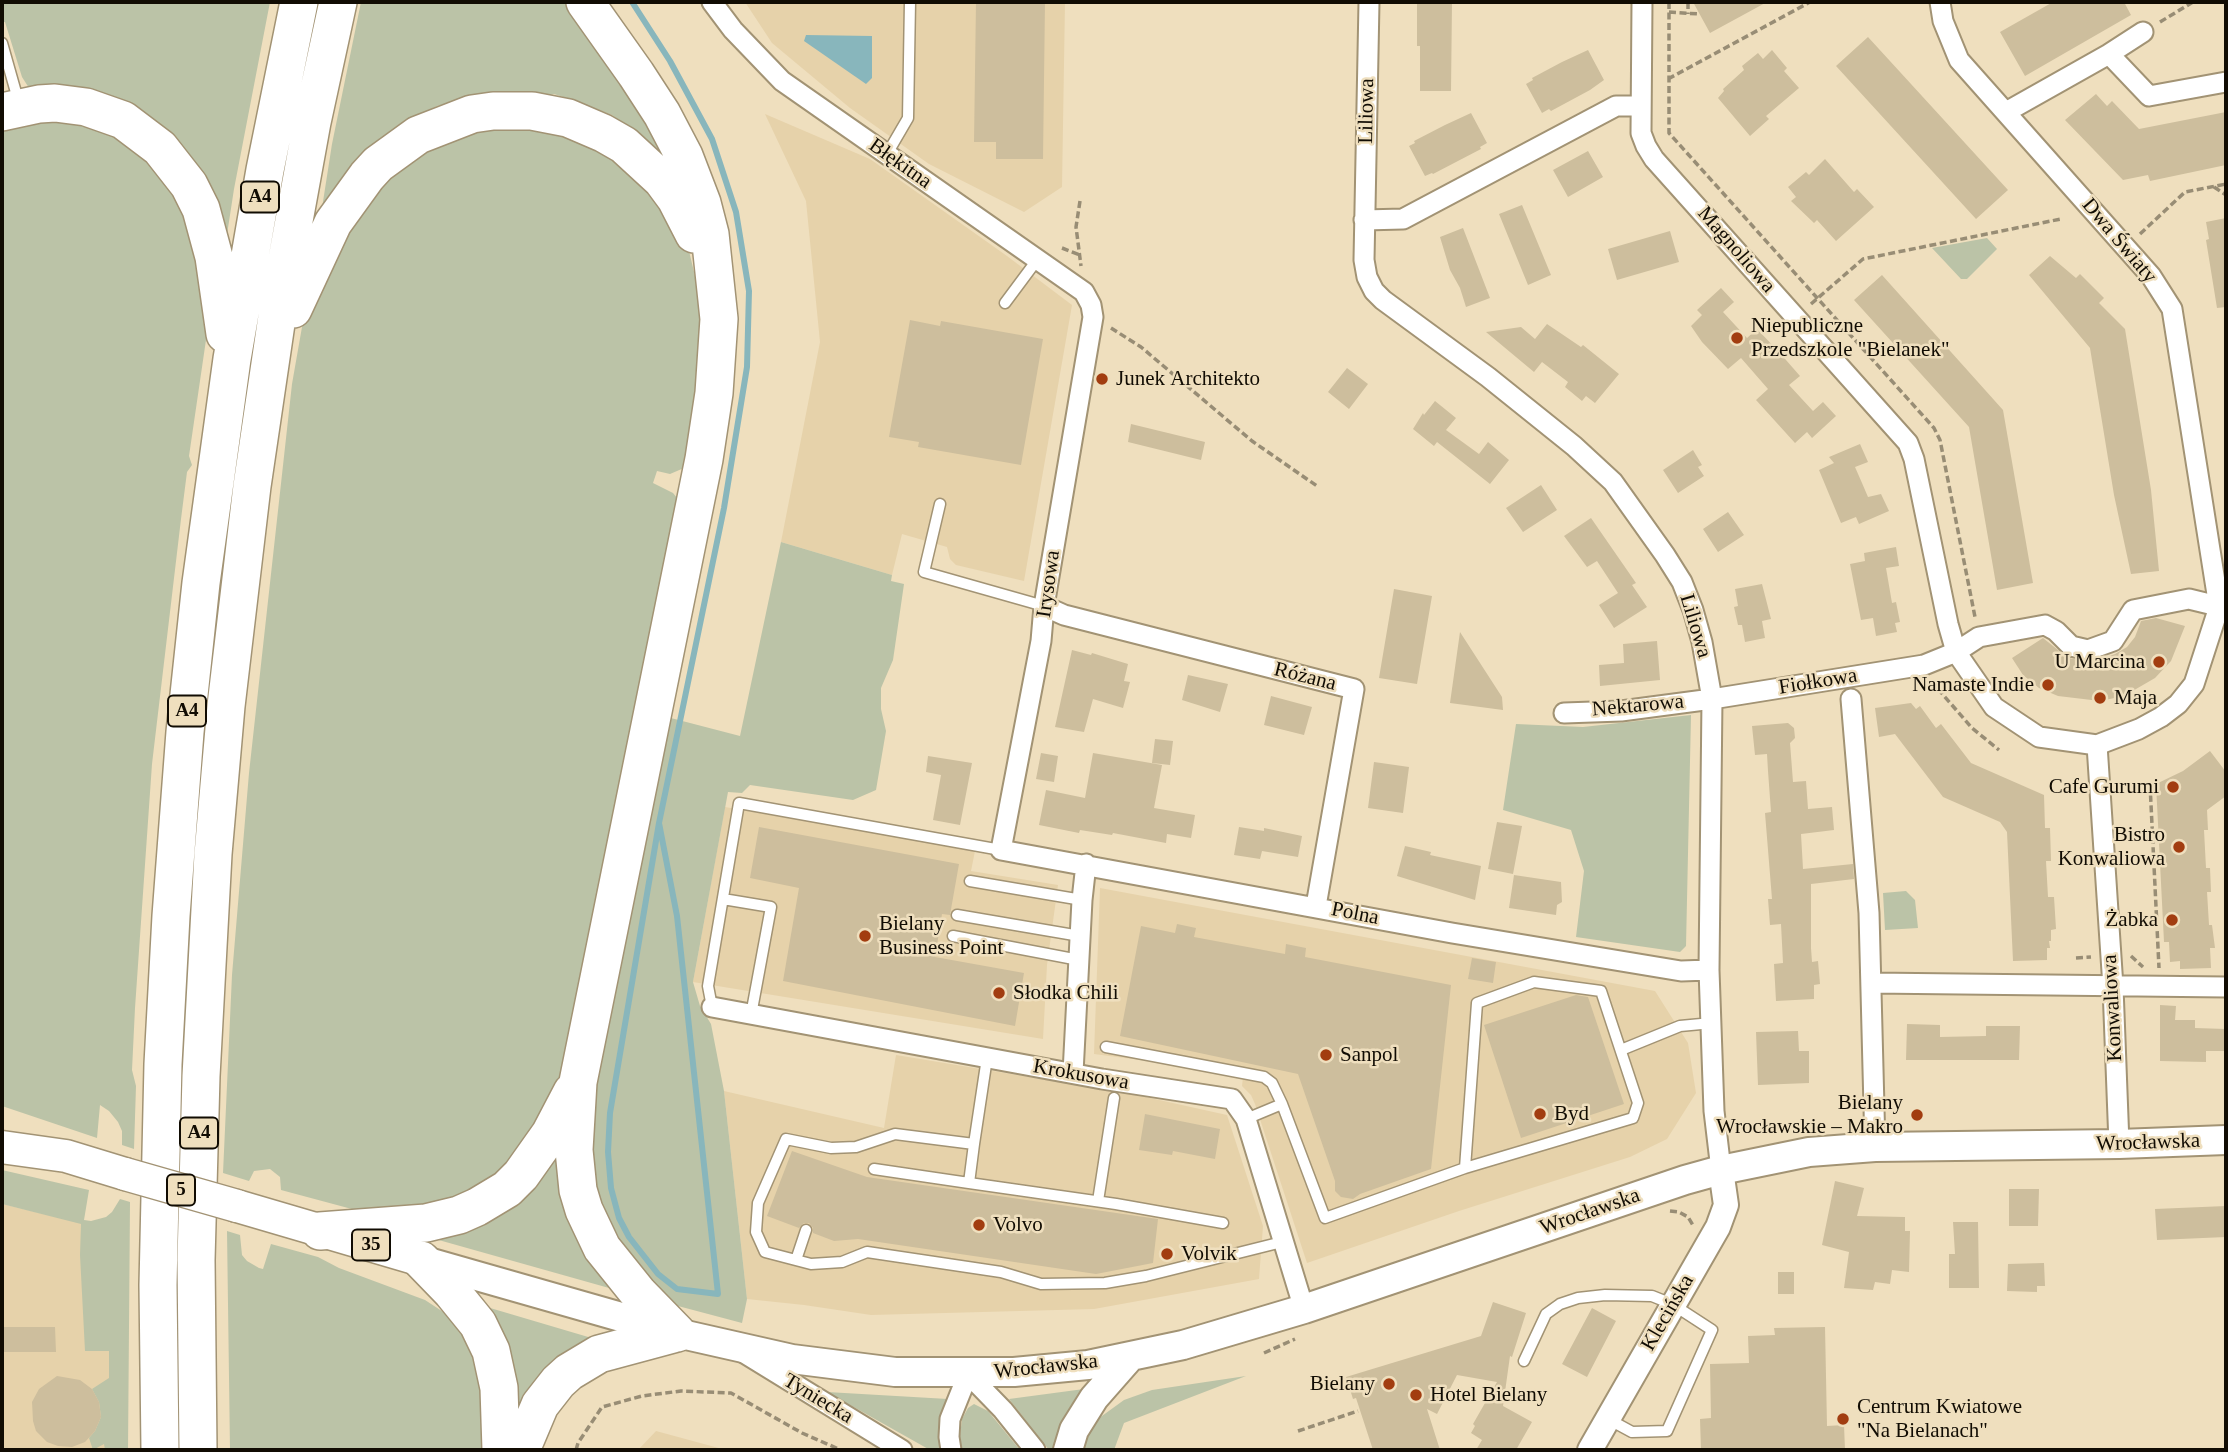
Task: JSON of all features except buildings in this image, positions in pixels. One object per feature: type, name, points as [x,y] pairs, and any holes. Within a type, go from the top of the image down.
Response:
[{"type":"highway","name":"A4","points":[[228,387],[265,170],[299,2]]},
{"type":"highway","name":"A4","points":[[198,1450],[196,1297],[199,1129],[208,940],[233,633],[252,486],[297,205],[338,2]]},
{"type":"highway","points":[[521,1450],[540,1405],[569,1372],[599,1354],[677,1333],[615,1266],[602,1248],[584,1210],[578,1190],[574,1150],[578,1082],[704,459],[719,319],[710,234],[702,203],[684,156],[662,114],[585,2]]},
{"type":"highway","points":[[11,110],[65,104],[106,113],[141,131],[175,163],[198,202],[211,243],[224,322],[228,387]]},
{"type":"highway","points":[[269,376],[282,332],[316,255],[356,188],[378,164],[411,139],[430,128],[472,114],[508,110],[556,115],[587,125],[625,145],[645,162],[676,199],[698,243],[717,300]]},
{"type":"highway","name":"А4","points":[[160,1450],[160,1156],[171,916],[195,632],[228,387]]},
{"type":"highway","points":[[320,1231],[426,1223],[459,1215],[484,1203],[507,1189],[535,1158],[551,1135],[578,1082]]},
{"type":"highway","points":[[421,1259],[478,1324],[491,1351],[499,1388],[501,1450]]},
{"type":"main road","name":"5","points":[[2,1128],[66,1156],[320,1231]]},
{"type":"main road","name":"Wrocławska","points":[[968,1374],[1056,1368],[1129,1357],[1183,1345],[1304,1309],[1685,1180],[1810,1152],[1875,1147],[2226,1140]]},
{"type":"main road","name":"5","points":[[2,1147],[66,1156]]},
{"type":"main road","name":"35","points":[[320,1231],[734,1347],[830,1366],[968,1374]]},
{"type":"main road","points":[[1068,1450],[1074,1430],[1094,1398],[1129,1357]]},
{"type":"street","name":"Błękitna","points":[[712,2],[733,30],[782,81],[1084,292]]},
{"type":"street","name":"Liliowa","points":[[1369,2],[1364,260],[1367,277],[1374,291],[1488,377],[1574,446],[1613,482],[1682,582],[1693,610],[1702,642],[1712,699],[1709,970],[1714,1111],[1721,1170]]},
{"type":"street","name":"Magnoliowa","points":[[1642,2],[1641,133],[1646,146],[1654,159],[1908,443],[1914,459],[1956,652]]},
{"type":"street","name":"Dwa Światy","points":[[1940,2],[1943,21],[1959,60],[2151,276],[2172,309],[2223,607]]},
{"type":"street","points":[[2006,112],[2143,32]]},
{"type":"street","points":[[2109,54],[2149,96],[2226,82]]},
{"type":"street","points":[[1364,220],[1403,219],[1616,106],[1641,106]]},
{"type":"street","points":[[1084,292],[1091,304],[1093,317]]},
{"type":"street","name":"Irysowa","points":[[1001,850],[1041,641],[1044,606],[1093,317]]},
{"type":"street","name":"Fiołkowa","points":[[1712,699],[1924,665],[1956,652],[1979,637],[2045,625],[2056,631],[2071,646],[2088,650],[2113,641],[2133,610],[2189,599],[2223,607]]},
{"type":"street","name":"Różana","points":[[1044,606],[1064,615],[1354,689],[1316,906]]},
{"type":"street","points":[[1956,652],[1994,707],[2039,737],[2097,745],[2138,729],[2178,704],[2193,684],[2223,607]]},
{"type":"street","name":"Nektarowa","points":[[1564,713],[1621,711],[1712,699]]},
{"type":"street","points":[[1852,699],[1869,913],[1875,1147]]},
{"type":"street","name":"Konwaliowa","points":[[2097,745],[2113,987],[2119,1144]]},
{"type":"street","name":"Polna","points":[[1001,850],[1452,933],[1681,971],[1709,970]]},
{"type":"street","points":[[1073,1073],[1086,864]]},
{"type":"street","points":[[1872,983],[2226,987]]},
{"type":"street","name":"Krokusowa","points":[[712,1007],[987,1058],[1231,1099],[1246,1119]]},
{"type":"street","points":[[1246,1119],[1304,1309]]},
{"type":"street","name":"Klecińska","points":[[1590,1450],[1718,1227],[1726,1205],[1721,1170]]},
{"type":"street","name":"Tyniecka","points":[[734,1347],[902,1450]]},
{"type":"street","points":[[951,1450],[950,1419],[968,1374],[1003,1410],[1035,1450]]},
{"type":"lane","points":[[887,154],[908,118],[910,2]]},
{"type":"lane","points":[[2,43],[11,110]]},
{"type":"lane","points":[[1005,303],[1037,260]]},
{"type":"lane","points":[[940,504],[924,572],[1044,606]]},
{"type":"lane","points":[[712,1007],[708,986],[739,803],[1001,850]]},
{"type":"lane","points":[[970,881],[1082,900]]},
{"type":"lane","points":[[723,899],[771,907],[751,1015]]},
{"type":"lane","points":[[957,915],[1080,936]]},
{"type":"lane","points":[[953,936],[1080,960]]},
{"type":"lane","points":[[1105,1046],[1264,1077],[1272,1083],[1325,1218],[1465,1168],[1633,1118],[1638,1103],[1601,991],[1534,982],[1477,1003],[1465,1168]]},
{"type":"lane","points":[[1621,1050],[1680,1026],[1712,1023]]},
{"type":"lane","points":[[969,1183],[987,1058]]},
{"type":"lane","points":[[1098,1201],[1114,1098]]},
{"type":"lane","points":[[1246,1119],[1282,1104]]},
{"type":"lane","points":[[974,1144],[895,1134],[856,1147],[831,1148],[786,1139],[758,1203],[756,1231],[765,1252],[811,1264],[842,1262],[867,1252],[1001,1272],[1041,1284],[1105,1283],[1183,1268],[1282,1242]]},
{"type":"lane","points":[[874,1169],[1098,1201],[1223,1223]]},
{"type":"lane","points":[[796,1260],[806,1230]]},
{"type":"lane","points":[[1524,1361],[1546,1314],[1560,1304],[1605,1295],[1652,1296],[1672,1304],[1712,1330],[1667,1431],[1632,1432],[1608,1419]]},
{"type":"path","points":[[1669,2],[1669,133],[1817,299]]},
{"type":"path","points":[[1688,2],[1688,14]]},
{"type":"path","points":[[1668,79],[1810,2]]},
{"type":"path","points":[[2143,32],[2193,2]]},
{"type":"path","points":[[1669,12],[1699,13]]},
{"type":"path","points":[[2140,234],[2185,192],[2226,184]]},
{"type":"path","points":[[2214,187],[2226,195]]},
{"type":"path","points":[[1080,201],[1076,227],[1084,292]]},
{"type":"path","points":[[1796,318],[1863,259],[2061,219]]},
{"type":"path","points":[[1062,248],[1081,255]]},
{"type":"path","points":[[1093,317],[1141,347],[1252,441],[1317,486]]},
{"type":"path","points":[[1927,676],[1972,728],[1999,750]]},
{"type":"path","points":[[2119,787],[2150,784],[2160,976]]},
{"type":"path","points":[[576,1450],[602,1407],[642,1395],[681,1391],[731,1393],[802,1433],[841,1450]]},
{"type":"path","points":[[1298,1432],[1358,1410]]},
{"type":"shaded area","points":[[745,2],[1065,2],[1062,187],[1024,212],[929,164],[850,108],[772,43]]},
{"type":"shaded area","points":[[765,114],[870,159],[1072,305],[1024,581],[956,565],[950,559],[947,547],[902,534],[892,575],[781,542],[820,342],[806,201]]},
{"type":"shaded area","points":[[725,807],[975,851],[971,871],[1058,885],[1047,965],[1043,1039],[693,982]]},
{"type":"shaded area","points":[[1100,888],[1655,991],[1688,1043],[1696,1093],[1667,1139],[1630,1157],[1307,1263],[1255,1104],[1242,1086],[1243,1077],[1094,1054]]},
{"type":"shaded area","points":[[896,1055],[1132,1094],[1227,1115],[1263,1226],[1259,1279],[1094,1309],[871,1315],[747,1299],[724,1091],[884,1128]]},
{"type":"shaded area","points":[[2,1204],[123,1233],[117,1450],[2,1450]]},
{"type":"shaded area","points":[[656,1431],[726,1450],[638,1450]]},
{"type":"green space","points":[[2,2],[270,2],[226,241],[206,184],[29,88],[22,77],[5,22],[2,22]]},
{"type":"green space","points":[[361,2],[567,2],[639,105],[667,159],[612,115],[579,102],[554,94],[543,97],[480,95],[437,106],[395,128],[356,162],[322,208]]},
{"type":"green space","points":[[73,120],[124,139],[163,173],[195,235],[207,333],[189,456],[192,465],[187,472],[152,764],[132,1070],[136,1086],[134,1149],[122,1145],[122,1131],[118,1122],[100,1105],[97,1138],[2,1106],[2,129],[18,123]]},
{"type":"green space","points":[[474,123],[577,131],[650,182],[689,251],[700,297],[703,342],[684,468],[670,474],[657,471],[653,483],[673,493],[678,499],[558,1093],[530,1149],[467,1200],[363,1212],[281,1190],[280,1177],[270,1169],[254,1171],[249,1181],[223,1173],[232,975],[249,773],[292,384],[302,327],[314,290],[384,170]]},
{"type":"green space","points":[[1987,238],[1997,249],[1967,279],[1961,279],[1932,248]]},
{"type":"green space","points":[[781,542],[892,575],[891,581],[904,584],[893,660],[881,688],[881,709],[886,731],[876,790],[853,800],[750,785],[742,793],[728,792],[693,982],[700,1006],[711,1024],[724,1091],[747,1299],[742,1323],[678,1306],[657,1293],[595,1209],[587,1130],[667,717],[740,736]]},
{"type":"green space","points":[[1691,715],[1686,946],[1680,952],[1576,937],[1584,871],[1571,830],[1503,810],[1516,724],[1583,727]]},
{"type":"green space","points":[[1906,891],[1915,900],[1918,928],[1885,930],[1883,893]]},
{"type":"green space","points":[[562,1137],[609,1288],[428,1237]]},
{"type":"green space","points":[[2,1170],[89,1190],[84,1220],[106,1217],[120,1199],[130,1202],[128,1450],[105,1450],[104,1444],[93,1450],[89,1438],[101,1417],[99,1402],[92,1389],[109,1378],[109,1351],[85,1351],[81,1224],[2,1204]]},
{"type":"green space","points":[[227,1231],[240,1235],[242,1255],[259,1268],[263,1269],[271,1244],[318,1257],[339,1268],[425,1300],[454,1319],[482,1373],[484,1450],[230,1450]]},
{"type":"green space","points":[[480,1305],[595,1339],[515,1433]]},
{"type":"green space","points":[[1246,1376],[1124,1423],[1114,1450],[1084,1450],[1085,1439],[1095,1421],[1124,1400],[1152,1390]]},
{"type":"green space","points":[[1084,1389],[1065,1417],[1057,1450],[1049,1450],[1009,1399]]},
{"type":"green space","points":[[827,1392],[948,1399],[942,1450],[930,1450]]},
{"type":"green space","points":[[974,1404],[988,1411],[1020,1450],[961,1450],[962,1419],[968,1408]]},
{"type":"water","points":[[806,35],[872,36],[872,78],[866,84],[804,41]]},
{"type":"waterway","points":[[632,2],[670,61],[712,139],[736,212],[749,291],[747,367],[724,508],[659,823],[610,1113],[608,1152],[611,1188],[619,1218],[629,1237],[658,1274],[677,1289],[718,1294],[677,916],[659,823]]},
{"type":"place","name":"Niepubliczne Przedszkole \"Bielanek\"","points":[[1737,338]]},
{"type":"place","name":"Junek Architekto","points":[[1102,379]]},
{"type":"place","name":"U Marcina","points":[[2159,662]]},
{"type":"place","name":"Namaste Indie","points":[[2048,685]]},
{"type":"place","name":"Maja","points":[[2100,698]]},
{"type":"place","name":"Cafe Gurumi","points":[[2173,787]]},
{"type":"place","name":"Bistro Konwaliowa","points":[[2179,847]]},
{"type":"place","name":"Żabka","points":[[2172,920]]},
{"type":"place","name":"Bielany Business Point","points":[[865,936]]},
{"type":"place","name":"Słodka Chili","points":[[999,993]]},
{"type":"place","name":"Sanpol","points":[[1326,1055]]},
{"type":"place","name":"Byd","points":[[1540,1114]]},
{"type":"place","name":"Bielany Wrocławskie – Makro","points":[[1917,1115]]},
{"type":"place","name":"Volvo","points":[[979,1225]]},
{"type":"place","name":"Volvik","points":[[1167,1254]]},
{"type":"place","name":"Bielany","points":[[1389,1384]]},
{"type":"place","name":"Hotel Bielany","points":[[1416,1395]]},
{"type":"place","name":"Centrum Kwiatowe \"Na Bielanach\"","points":[[1843,1419]]}]
